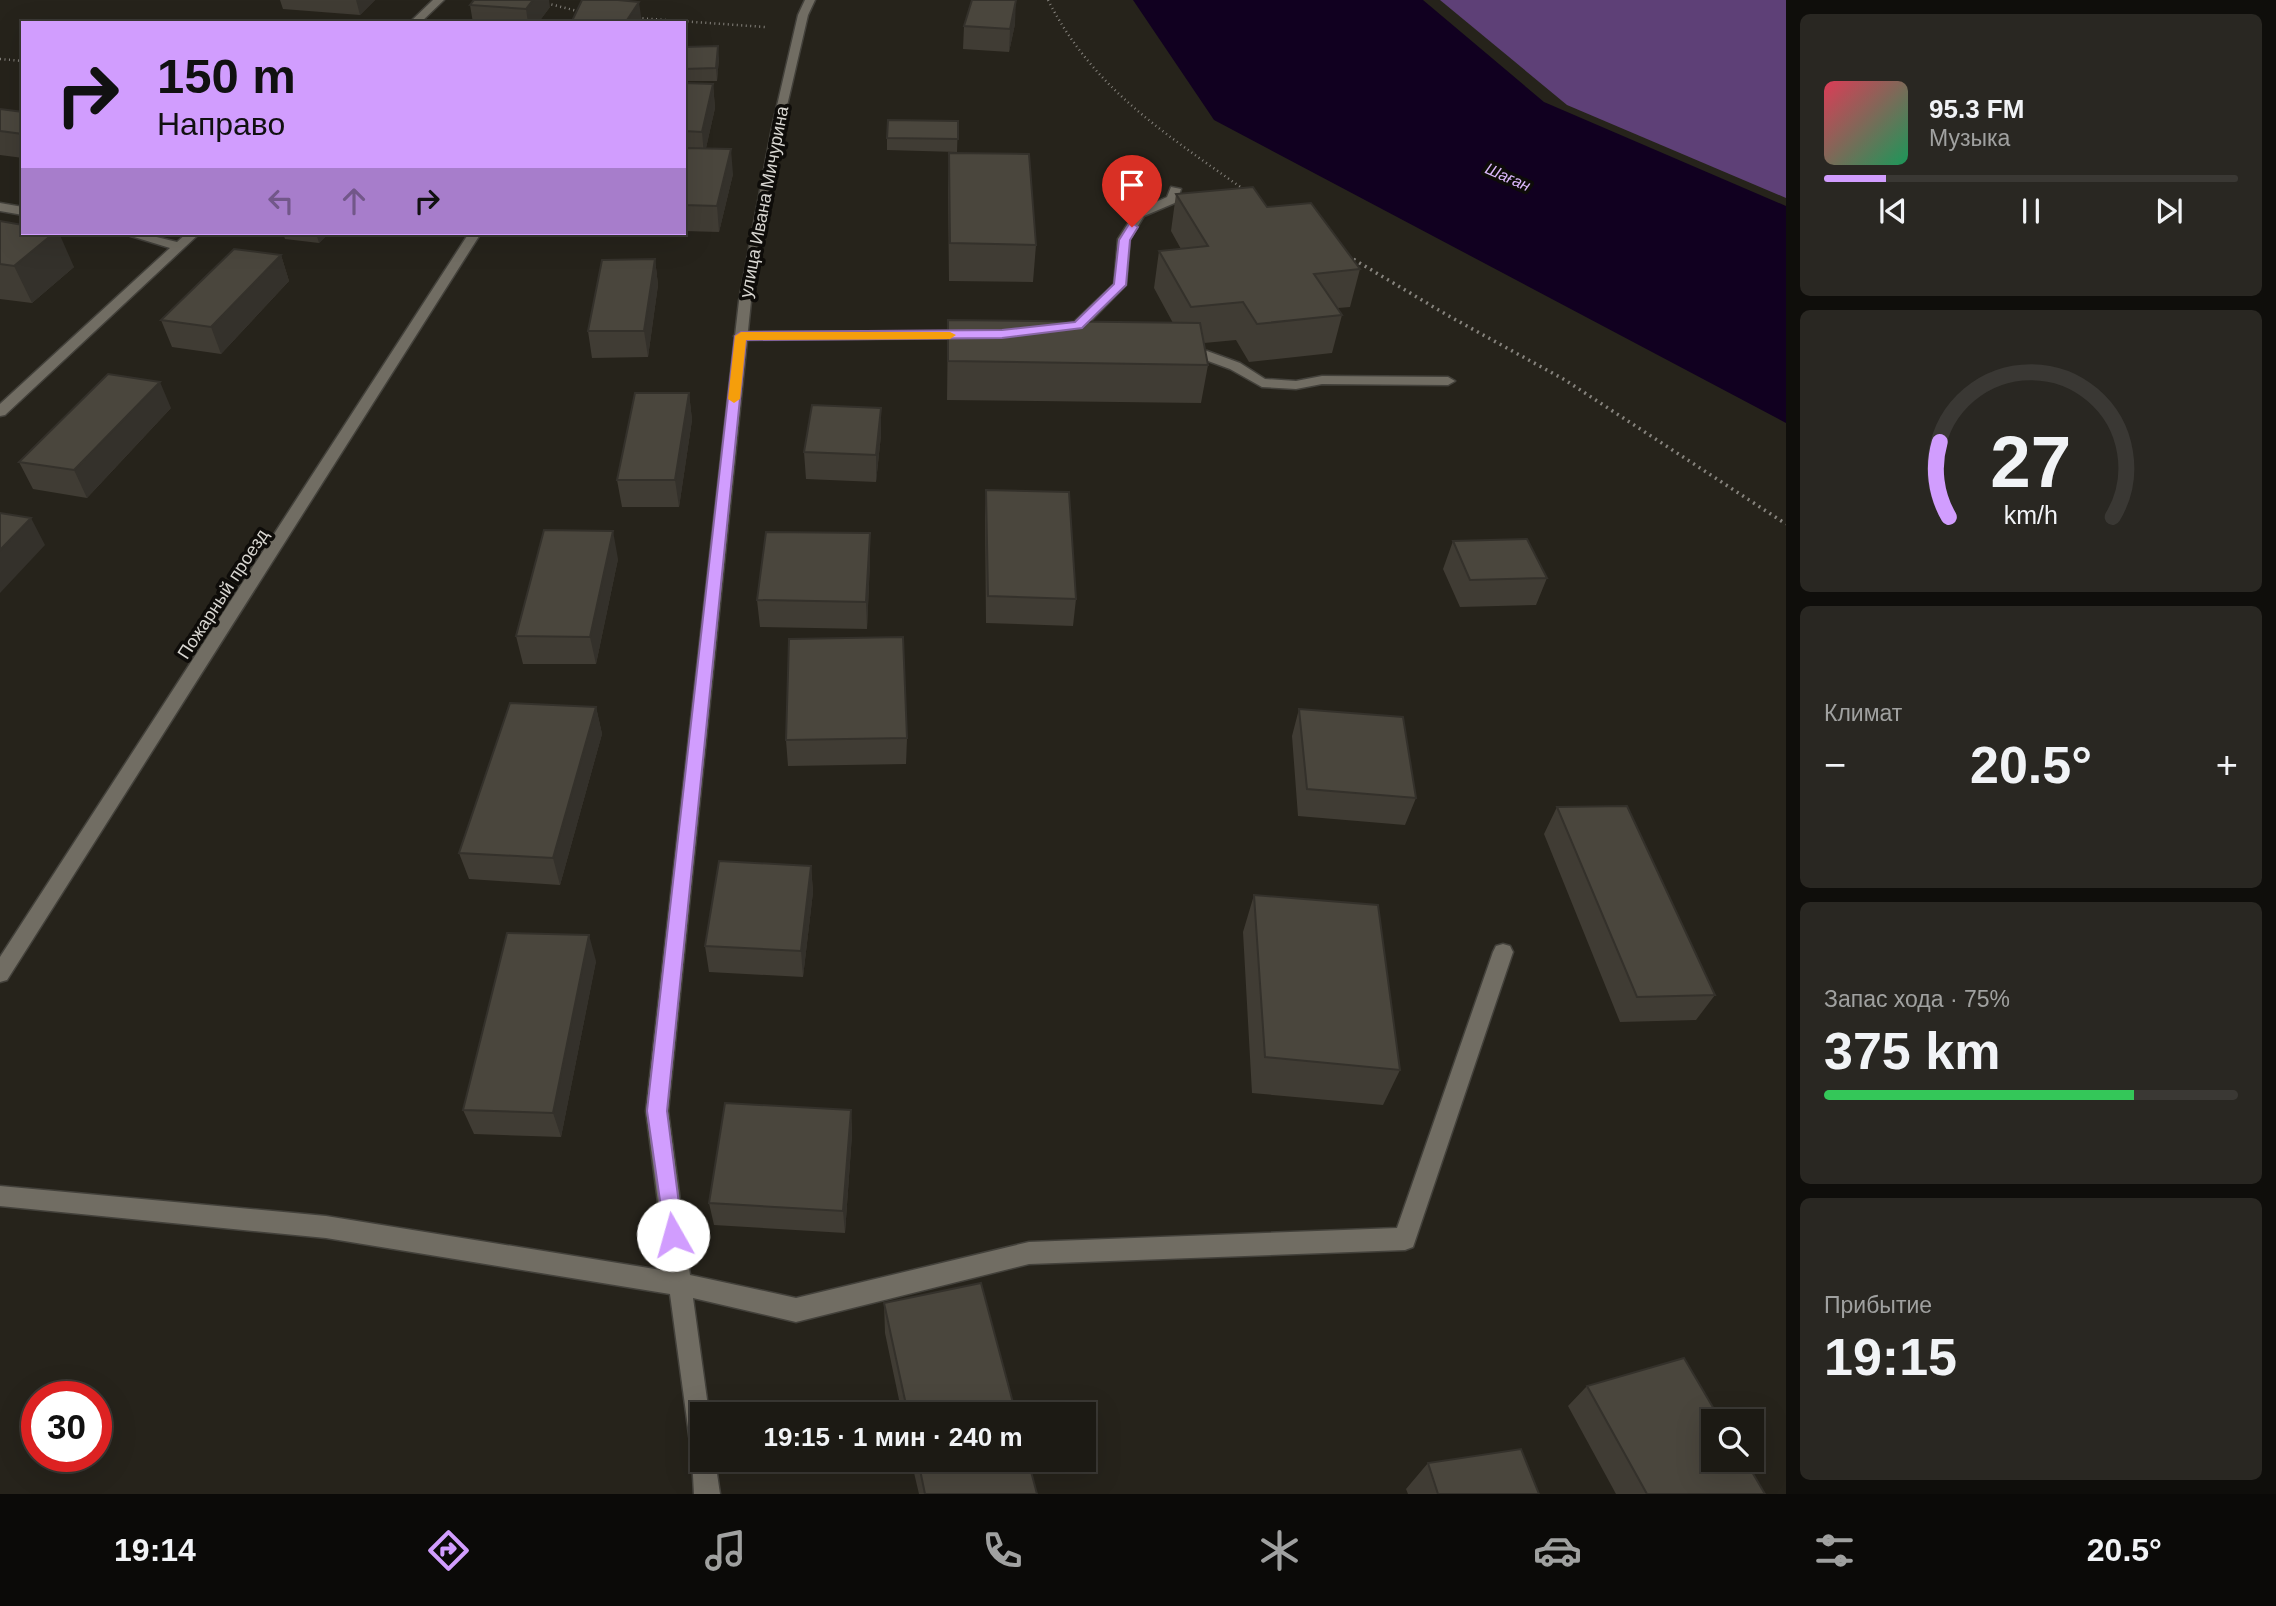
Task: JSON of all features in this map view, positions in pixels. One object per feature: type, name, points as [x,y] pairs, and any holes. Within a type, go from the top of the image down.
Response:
[{"type":"street","points":[[416,21],[439,0]]},
{"type":"street","name":"улица Ивана Мичурина","points":[[696,1402],[657,1111],[741,336],[778,123],[799,30],[810,0]]},
{"type":"street","points":[[1053,328],[1083,328],[1120,285],[1124,240],[1140,214],[1173,199],[1175,189]]},
{"type":"street","points":[[0,207],[21,211]]},
{"type":"street","points":[[135,235],[180,247]]},
{"type":"street","points":[[0,412],[192,235]]},
{"type":"street","name":"Пожарный проезд","points":[[0,974],[474,235]]},
{"type":"street","points":[[741,336],[989,334]]},
{"type":"street","points":[[1176,351],[1202,354],[1235,366],[1262,383],[1296,386],[1322,380],[1448,381]]},
{"type":"street","points":[[0,1196],[326,1227],[680,1284],[796,1310],[1029,1253],[1405,1240],[1503,952]]},
{"type":"street","points":[[705,1472],[708,1494]]},
{"type":"path","points":[[534,0],[584,13]]},
{"type":"path","points":[[1048,0],[1059,27],[1086,64],[1154,124],[1247,191]]},
{"type":"path","points":[[633,18],[674,21]]},
{"type":"path","points":[[686,22],[799,30]]},
{"type":"path","points":[[0,58],[21,61]]},
{"type":"path","points":[[1348,256],[1447,315],[1565,380],[1786,524]]},
{"type":"shaded area","points":[[1440,0],[1786,0],[1786,198],[1567,105]]},
{"type":"water","name":"Шаған","points":[[1133,0],[1423,0],[1544,102],[1786,206],[1786,423],[1214,120]]},
{"type":"building","points":[[474,0],[533,0],[526,9],[470,5]]},
{"type":"building","points":[[582,0],[639,2],[626,21],[572,21]]},
{"type":"building","points":[[972,0],[1016,0],[1010,29],[964,26]]},
{"type":"building","points":[[718,46],[716,68],[686,69],[686,47]]},
{"type":"building","points":[[686,83],[713,84],[702,132],[686,131]]},
{"type":"building","points":[[0,109],[21,112],[21,134],[0,131]]},
{"type":"building","points":[[888,120],[958,121],[958,139],[887,138]]},
{"type":"building","points":[[687,148],[731,149],[717,206],[686,205]]},
{"type":"building","points":[[949,153],[1029,154],[1036,245],[950,243]]},
{"type":"building","points":[[1253,187],[1267,207],[1311,203],[1360,269],[1314,274],[1342,315],[1257,324],[1243,302],[1191,307],[1159,251],[1208,246],[1176,194]]},
{"type":"building","points":[[0,221],[21,225],[21,235],[52,235],[14,266],[0,264]]},
{"type":"building","points":[[234,249],[281,255],[211,327],[161,320]]},
{"type":"building","points":[[655,259],[644,331],[588,331],[602,260]]},
{"type":"building","points":[[948,320],[1200,323],[1208,365],[948,361]]},
{"type":"building","points":[[108,374],[160,382],[74,470],[19,462]]},
{"type":"building","points":[[635,393],[689,393],[675,480],[617,480]]},
{"type":"building","points":[[812,405],[881,408],[876,455],[804,452]]},
{"type":"building","points":[[986,490],[1069,492],[1076,599],[988,596]]},
{"type":"building","points":[[0,513],[31,518],[0,550]]},
{"type":"building","points":[[544,530],[613,531],[590,637],[516,636]]},
{"type":"building","points":[[766,532],[870,533],[866,602],[757,600]]},
{"type":"building","points":[[1527,539],[1547,578],[1470,580],[1453,541]]},
{"type":"building","points":[[903,637],[907,738],[786,740],[789,639]]},
{"type":"building","points":[[510,703],[596,707],[553,858],[459,853]]},
{"type":"building","points":[[1299,709],[1403,717],[1416,798],[1307,789]]},
{"type":"building","points":[[1627,806],[1715,995],[1637,997],[1557,807]]},
{"type":"building","points":[[719,861],[811,866],[801,951],[705,946]]},
{"type":"building","points":[[1254,895],[1378,905],[1400,1070],[1265,1057]]},
{"type":"building","points":[[507,933],[589,935],[553,1113],[463,1110]]},
{"type":"building","points":[[725,1103],[851,1110],[843,1211],[709,1203]]},
{"type":"building","points":[[981,1283],[1013,1402],[905,1402],[884,1303]]},
{"type":"building","points":[[1684,1358],[1714,1409],[1701,1409],[1701,1472],[1752,1472],[1765,1494],[1647,1494],[1587,1386]]},
{"type":"building","points":[[1521,1449],[1539,1494],[1438,1494],[1428,1463]]},
{"type":"building","points":[[920,1472],[1031,1472],[1037,1494],[925,1494]]},
{"type":"slow traffic","points":[[734,399],[741,336],[950,335]]},
{"type":"route","points":[[673,1235],[657,1111],[741,336],[1002,334],[1078,326],[1120,285],[1124,240],[1132,227]]}]
